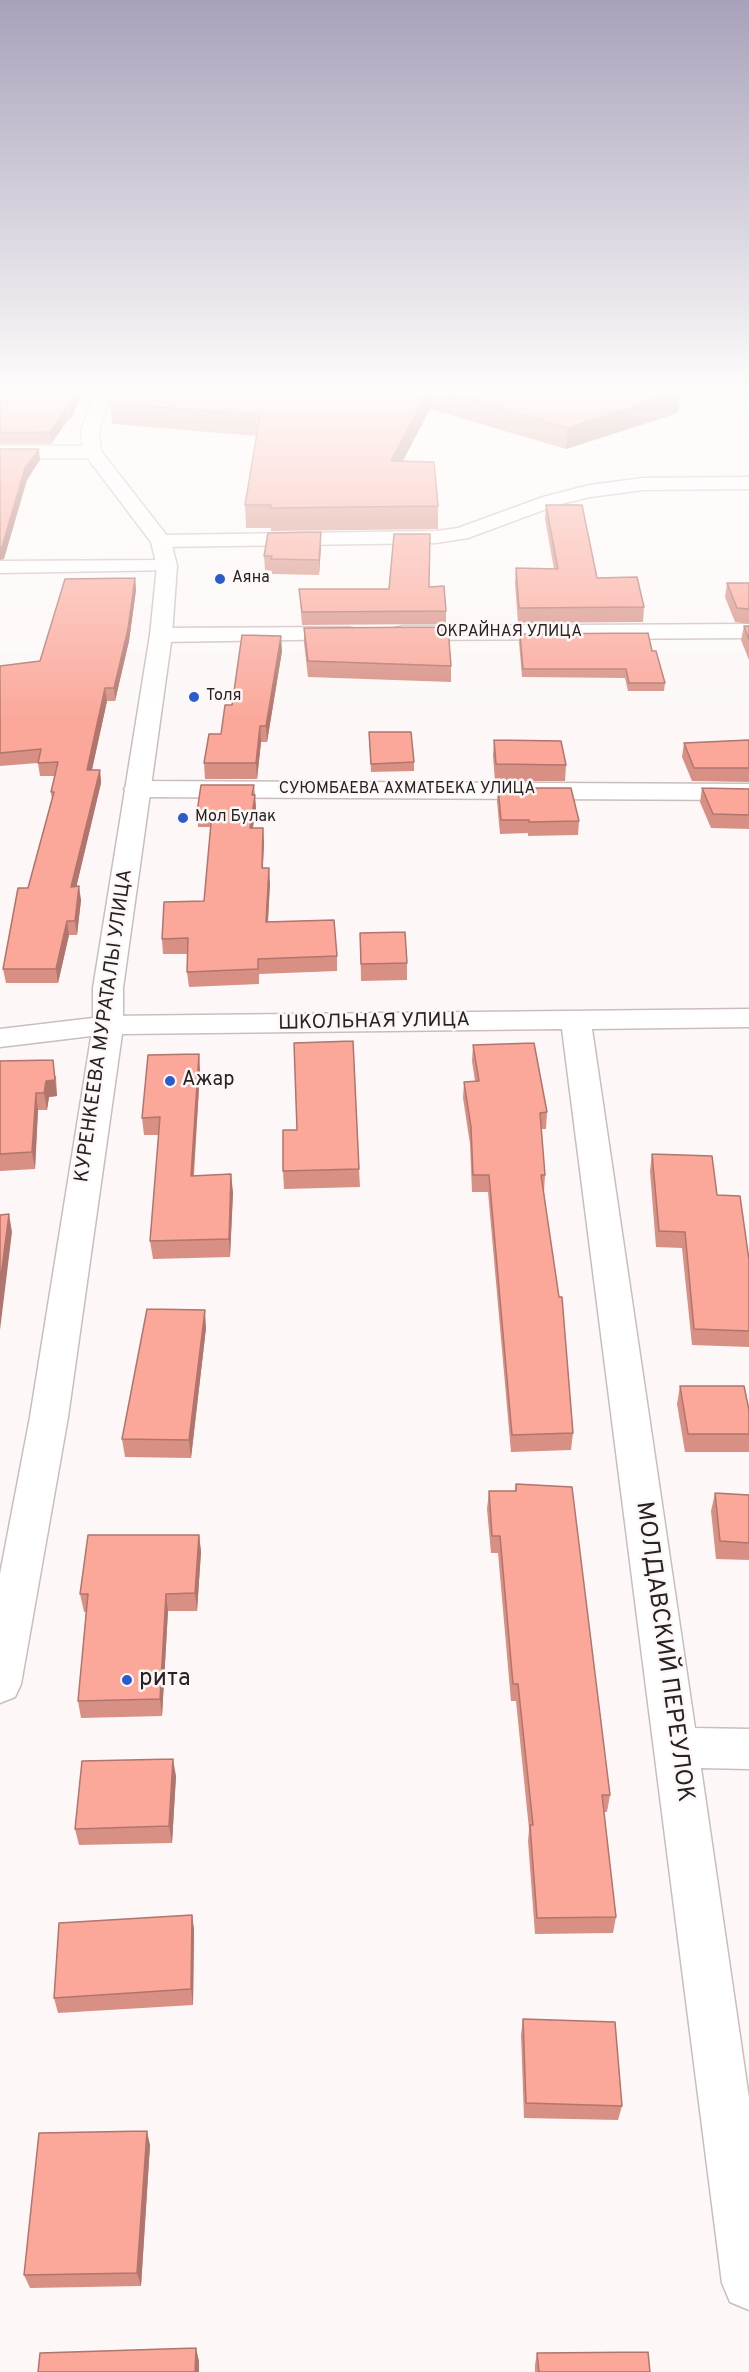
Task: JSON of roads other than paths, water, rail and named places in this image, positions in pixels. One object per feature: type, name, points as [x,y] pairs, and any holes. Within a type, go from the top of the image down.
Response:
[{"type":"street","name":"КУРЕНКЕЕВА МУРАТАЛЫ УЛИЦА","points":[[0,1684],[49,1418],[108,1025],[108,988],[161,635],[167,566],[161,541],[131,502]]},
{"type":"street","points":[[161,541],[436,537],[461,534],[548,502]]},
{"type":"street","points":[[0,567],[167,566]]},
{"type":"street","name":"ОКРАЙНАЯ УЛИЦА","points":[[161,635],[749,631]]},
{"type":"street","name":"СУЮМБАЕВА АХМАТБЕКА УЛИЦА","points":[[137,789],[749,792]]},
{"type":"street","name":"ШКОЛЬНАЯ УЛИЦА","points":[[0,1038],[108,1025],[749,1018]]},
{"type":"street","name":"МОЛДАВСКИЙ ПЕРЕУЛОК","points":[[576,1020],[749,2283]]},
{"type":"street","points":[[676,1747],[749,1749]]},
{"type":"place","name":"Аяна","points":[[220,579]]},
{"type":"place","name":"Толя","points":[[194,697]]},
{"type":"place","name":"Мол Булак","points":[[183,818]]},
{"type":"place","name":"Ажар","points":[[170,1081]]},
{"type":"place","name":"рита","points":[[127,1680]]}]
